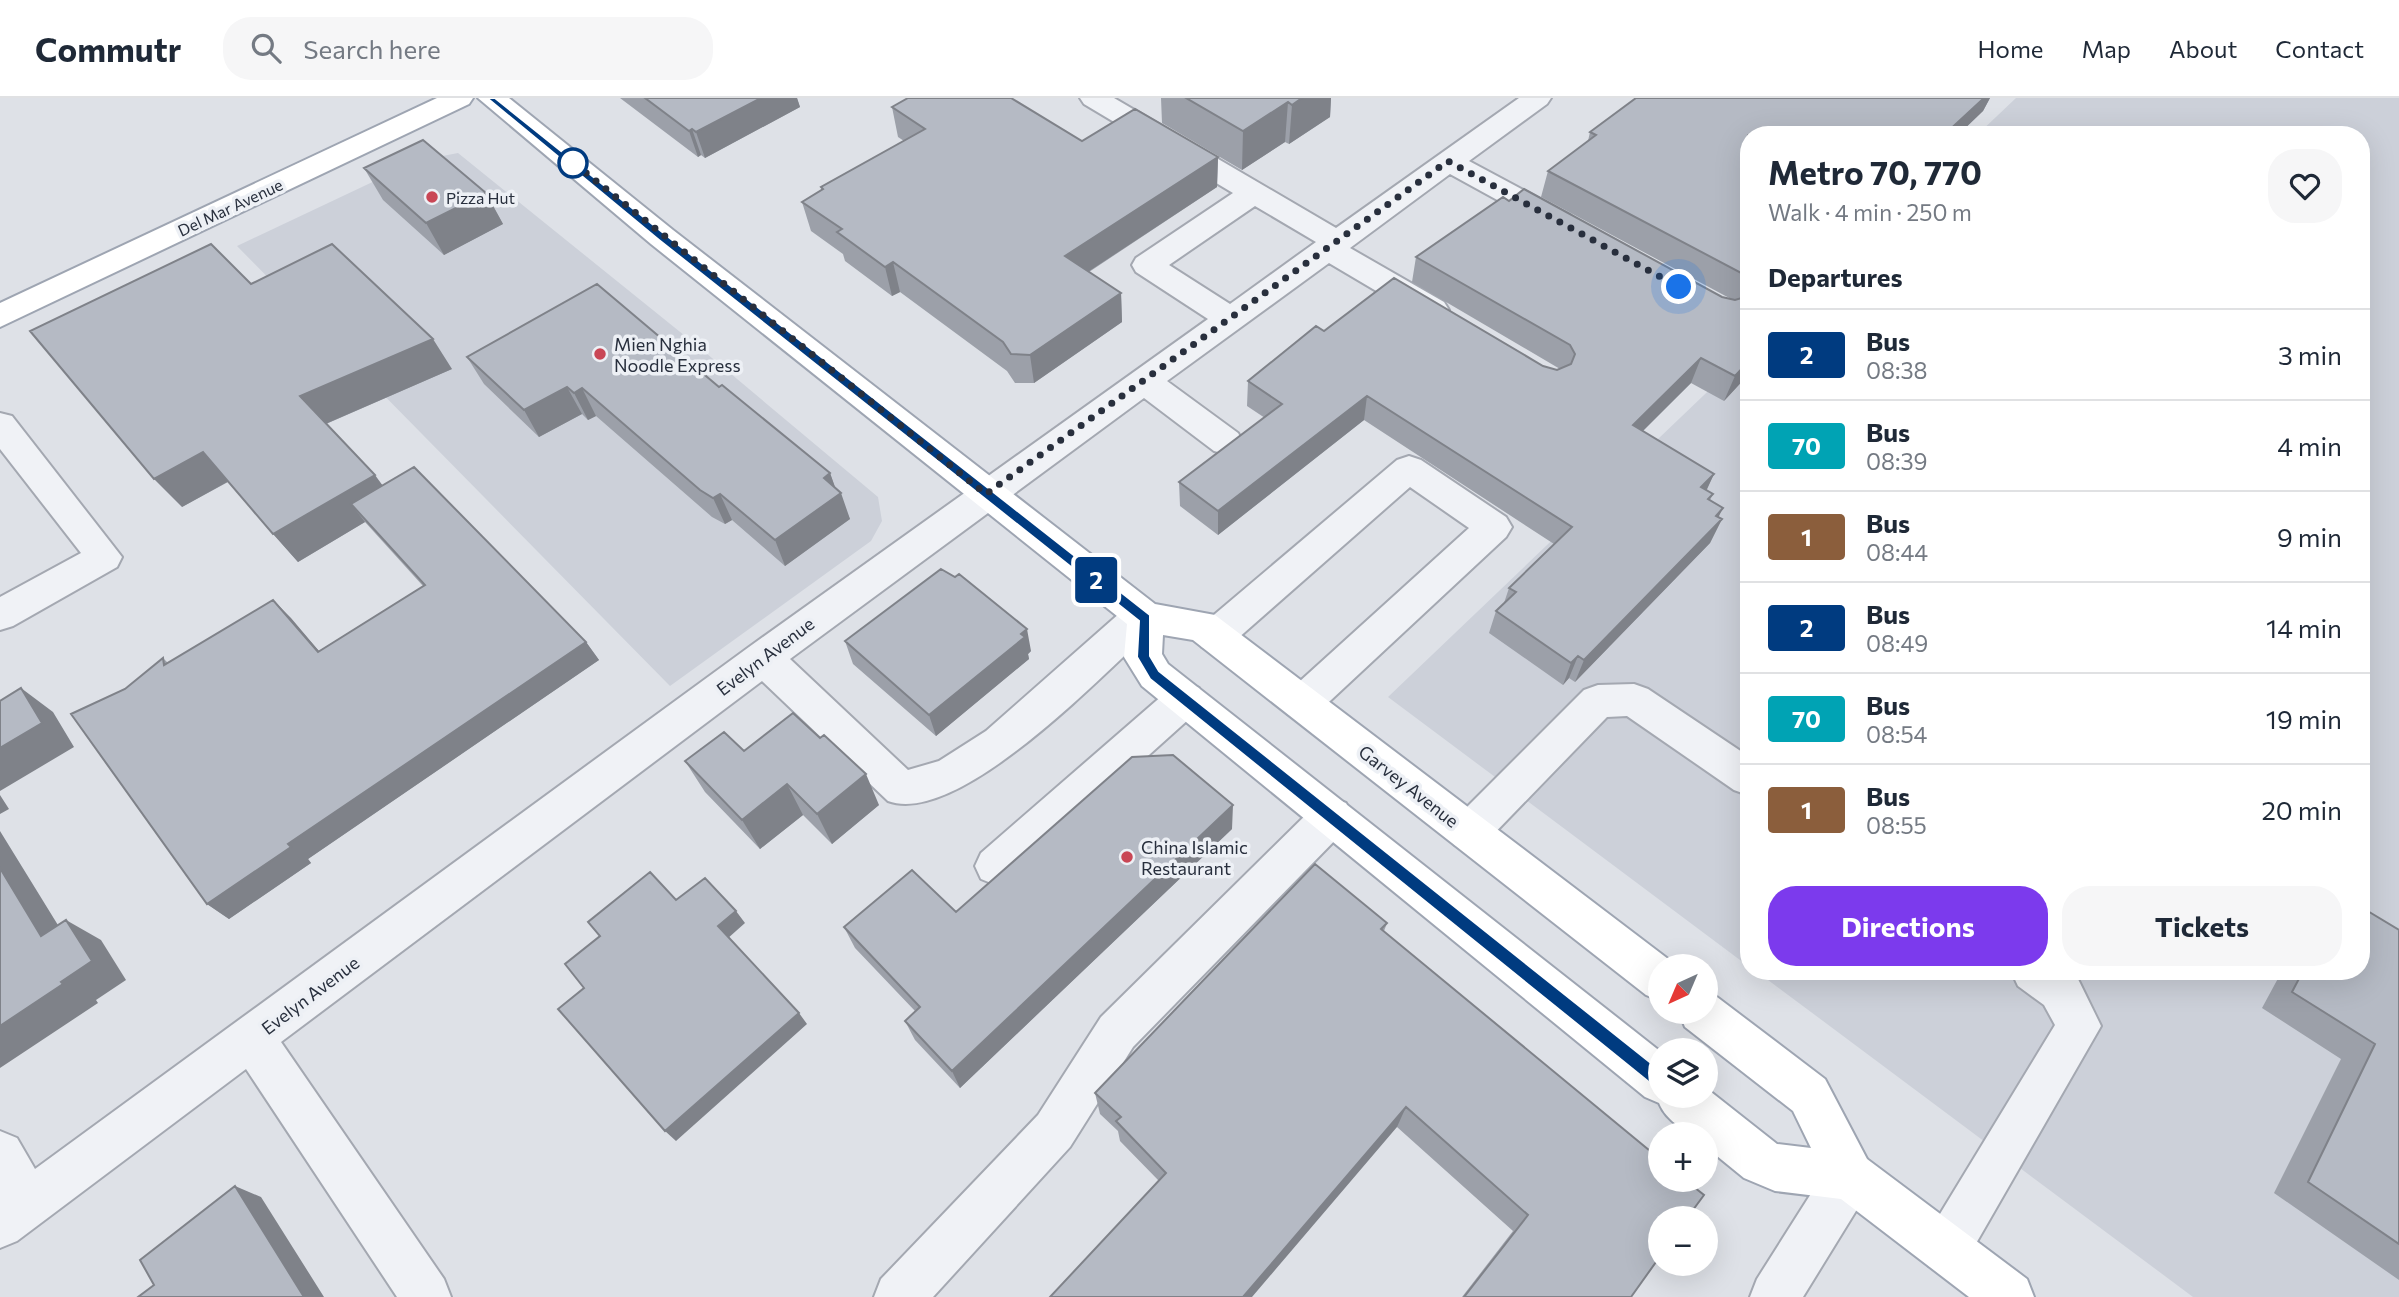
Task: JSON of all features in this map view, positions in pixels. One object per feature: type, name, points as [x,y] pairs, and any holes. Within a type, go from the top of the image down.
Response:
[{"type":"main road","name":"Del Mar Avenue","points":[[0,316],[459,98]]},
{"type":"main road","name":"Garvey Avenue","points":[[492,98],[986,494],[1144,617],[1202,626],[1648,970]]},
{"type":"main road","points":[[1144,617],[1143,657],[1147,667],[1648,1071]]},
{"type":"main road","points":[[1717,1024],[1809,1095],[1850,1176],[2009,1297]]},
{"type":"main road","points":[[1694,1108],[1761,1161],[1775,1167],[1850,1176]]},
{"type":"street","points":[[1094,98],[1254,193],[1454,324]]},
{"type":"street","name":"Evelyn Avenue","points":[[14,1213],[986,494],[1537,98]]},
{"type":"street","points":[[1448,161],[1581,234]]},
{"type":"street","points":[[1229,318],[1147,265],[1254,193]]},
{"type":"street","points":[[1144,381],[1226,442]]},
{"type":"street","points":[[0,425],[104,557],[0,615]]},
{"type":"street","points":[[1215,636],[1409,469],[1494,527],[1302,703]]},
{"type":"street","points":[[762,658],[808,697],[866,757],[902,789],[950,775],[1000,743],[1144,617]]},
{"type":"street","points":[[996,866],[1185,699]]},
{"type":"street","points":[[1469,832],[1598,701],[1634,700],[1740,773]]},
{"type":"street","points":[[899,1297],[1054,1131],[1117,1032],[1332,816]]},
{"type":"street","points":[[1946,1249],[2079,1026],[2060,990],[2046,980]]},
{"type":"street","points":[[252,1039],[426,1297]]},
{"type":"street","points":[[0,1155],[14,1213]]},
{"type":"street","points":[[1775,1297],[1850,1176]]},
{"type":"shaded area","points":[[2016,98],[2399,98],[2399,1297],[2193,1297],[1768,980],[2370,980],[2370,126],[1986,126]]},
{"type":"shaded area","points":[[458,153],[700,348],[878,497],[882,521],[871,541],[670,686],[237,246],[417,161]]},
{"type":"shaded area","points":[[1740,361],[1740,960],[1388,697]]},
{"type":"building","points":[[645,98],[761,98],[696,132],[692,129],[689,131]]},
{"type":"building","points":[[908,98],[1011,98],[1082,141],[1135,109],[1218,157],[1065,256],[1121,293],[1030,355],[1011,354],[1003,342],[893,262],[885,267],[837,232],[842,229],[802,202],[823,189],[821,187],[925,129],[892,107]]},
{"type":"building","points":[[1186,98],[1302,98],[1292,105],[1288,102],[1243,131]]},
{"type":"building","points":[[1636,98],[1984,98],[1954,126],[1740,126],[1740,272],[1548,171],[1596,135],[1590,132]]},
{"type":"building","points":[[423,140],[486,193],[426,223],[364,168]]},
{"type":"building","points":[[1524,189],[1722,297],[1740,298],[1740,371],[1735,376],[1701,358],[1633,425],[1714,474],[1701,487],[1713,494],[1708,499],[1723,508],[1716,516],[1722,519],[1584,660],[1578,656],[1571,663],[1496,611],[1516,592],[1509,588],[1572,527],[1367,396],[1218,511],[1179,482],[1282,404],[1248,381],[1316,326],[1324,331],[1394,278],[1543,366],[1557,370],[1571,364],[1575,354],[1570,345],[1416,257],[1503,197],[1509,201]]},
{"type":"building","points":[[211,244],[251,284],[332,244],[433,339],[300,396],[375,475],[273,534],[203,452],[154,479],[30,331]]},
{"type":"building","points":[[597,284],[719,387],[722,385],[830,473],[824,478],[841,493],[775,540],[720,494],[713,498],[700,490],[582,388],[574,393],[567,387],[524,410],[467,357]]},
{"type":"building","points":[[414,467],[586,642],[288,844],[291,847],[207,904],[71,714],[125,689],[163,658],[164,665],[273,600],[318,652],[425,585],[351,504]]},
{"type":"building","points":[[941,569],[955,577],[959,574],[1027,629],[1021,634],[1025,637],[929,715],[845,641]]},
{"type":"building","points":[[21,688],[42,723],[0,748],[0,701]]},
{"type":"building","points":[[793,713],[820,738],[824,735],[866,774],[817,814],[787,784],[742,820],[685,761],[724,732],[744,751]]},
{"type":"building","points":[[1173,755],[1233,805],[952,1071],[905,1021],[920,1007],[844,927],[912,870],[956,912],[1132,757]]},
{"type":"building","points":[[1315,864],[1387,923],[1381,929],[1648,1149],[1648,1192],[1700,1192],[1704,1195],[1696,1206],[1648,1206],[1648,1273],[1631,1297],[1464,1297],[1528,1215],[1406,1107],[1243,1297],[1050,1297],[1166,1173],[1116,1121],[1121,1117],[1095,1093]]},
{"type":"building","points":[[0,868],[41,936],[66,920],[92,961],[0,1026]]},
{"type":"building","points":[[650,872],[676,900],[705,878],[736,911],[718,926],[799,1013],[665,1131],[558,1009],[584,988],[565,964],[600,936],[588,922]]},
{"type":"building","points":[[2370,912],[2399,930],[2399,1244],[2308,1182],[2375,1044],[2292,992],[2298,980],[2370,980]]},
{"type":"building","points":[[235,1186],[304,1297],[138,1297],[154,1285],[140,1260]]},
{"type":"bus line","name":"2","points":[[492,98],[662,237],[1146,618],[1143,657],[1147,667],[1155,675],[1648,1071]]},
{"type":"place","name":"Pizza Hut","points":[[432,197]]},
{"type":"place","name":"Mien Nghia Noodle Express","points":[[600,354]]},
{"type":"place","name":"China Islamic Restaurant","points":[[1127,857]]},
{"type":"route","points":[[573,163],[565,156],[662,237],[986,494],[1448,161],[1679,287]]}]
